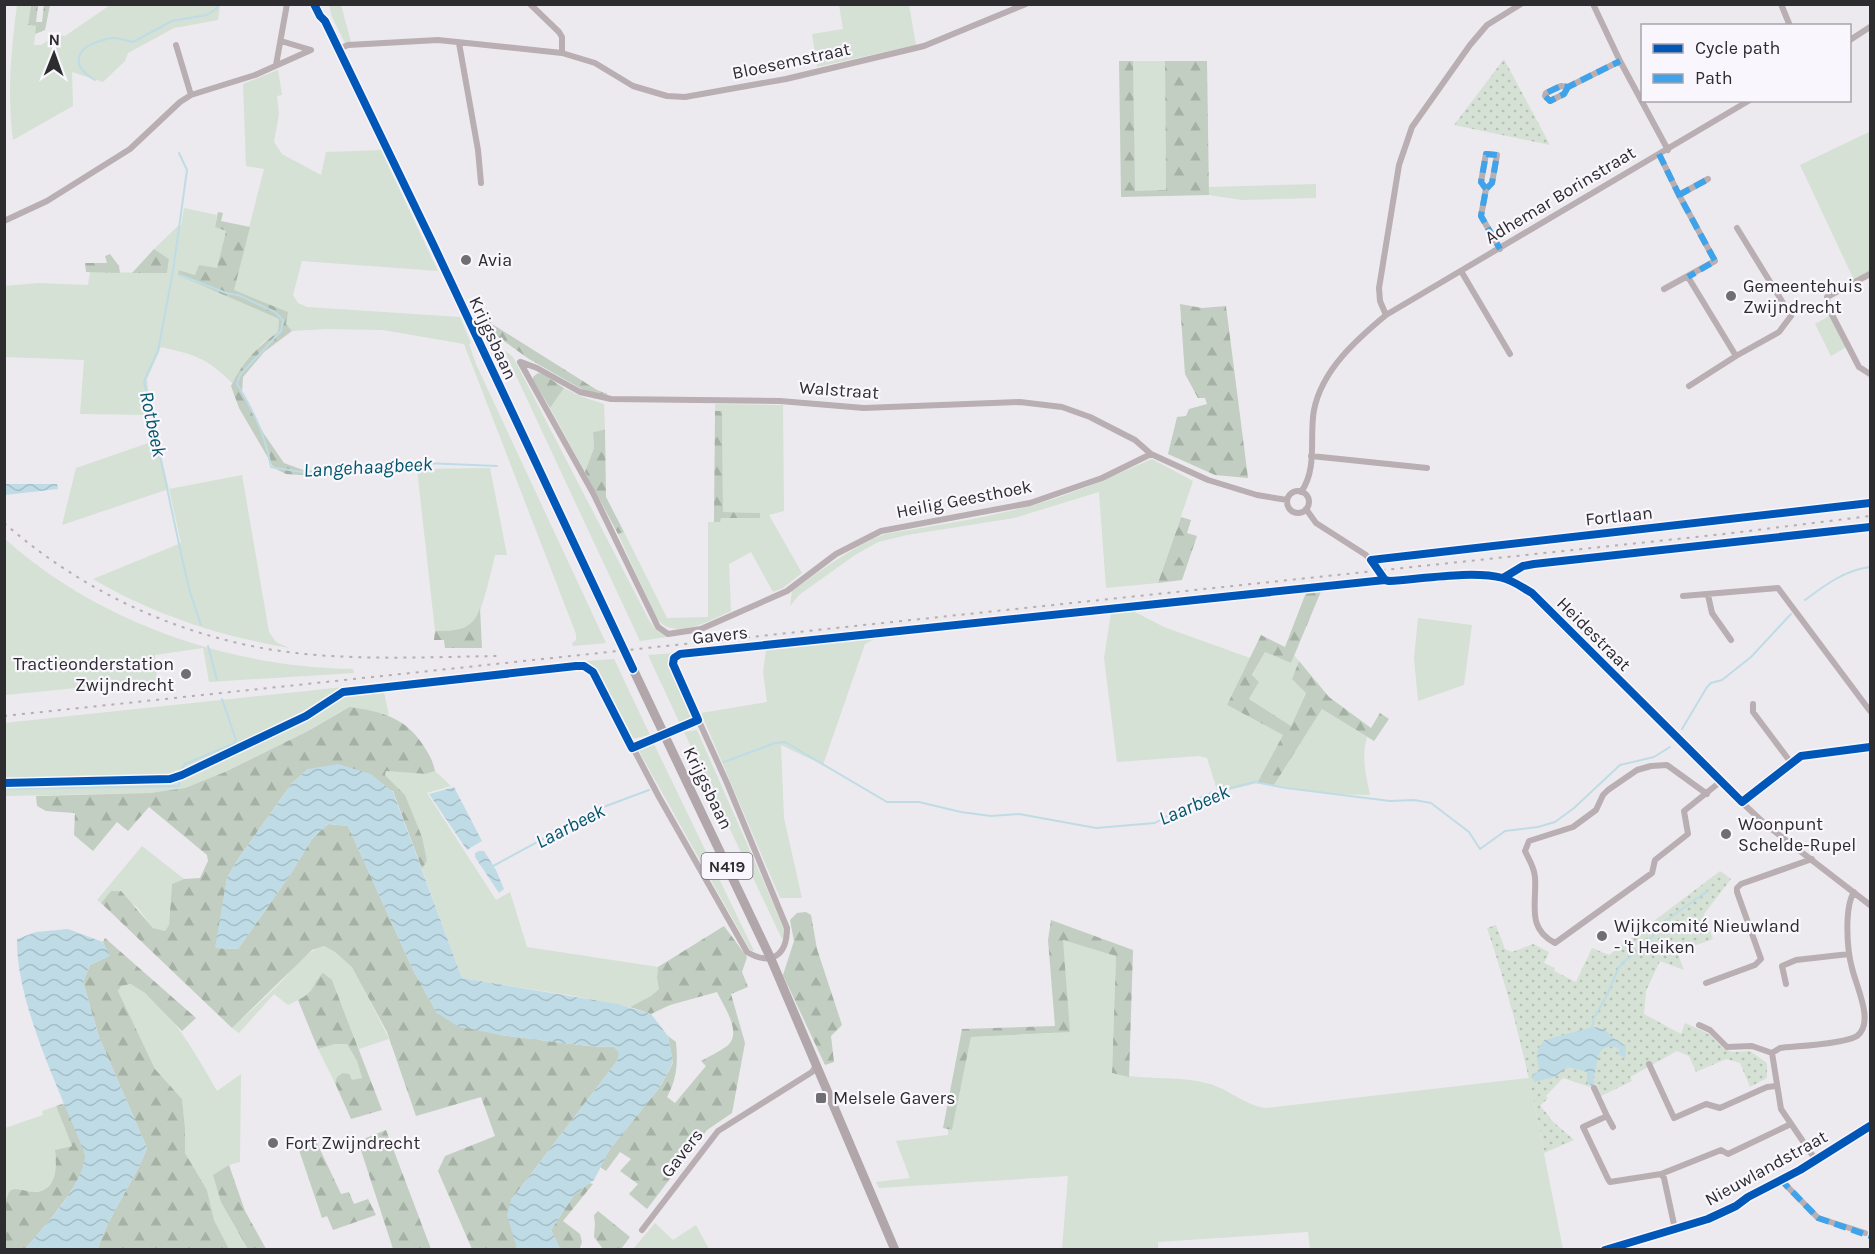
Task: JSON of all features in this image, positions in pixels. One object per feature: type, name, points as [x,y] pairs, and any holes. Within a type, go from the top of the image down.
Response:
[{"type":"main road","name":"Krijgsbaan","points":[[314,4],[325,21]]},
{"type":"main road","name":"Krijgsbaan","points":[[322,4],[325,21],[434,244],[612,626],[771,959],[895,1250]]},
{"type":"street","points":[[276,65],[287,4]]},
{"type":"street","points":[[530,4],[559,32],[563,46],[562,53]]},
{"type":"street","name":"Bloesemstraat","points":[[339,49],[348,45],[424,40],[562,53],[595,63],[633,86],[667,96],[685,97],[786,80],[924,46],[1026,4]]},
{"type":"street","points":[[1301,492],[1309,476],[1314,410],[1327,375],[1336,363],[1386,315],[1380,301],[1379,288],[1398,165],[1412,127],[1470,45],[1487,25],[1521,4]]},
{"type":"street","points":[[1593,4],[1641,100]]},
{"type":"street","points":[[1781,4],[1789,24]]},
{"type":"street","points":[[1851,39],[1870,27]]},
{"type":"street","points":[[4,220],[47,201],[130,149],[180,102],[191,96],[255,75],[311,50],[281,41]]},
{"type":"street","points":[[459,43],[478,150],[481,183]]},
{"type":"street","points":[[176,45],[191,96]]},
{"type":"street","points":[[1568,87],[1620,61]]},
{"type":"street","points":[[1642,102],[1668,150]]},
{"type":"street","name":"Adhemar Borinstraat","points":[[1386,315],[1747,102]]},
{"type":"street","points":[[1485,189],[1492,183],[1497,155],[1486,154],[1481,182],[1485,189],[1481,216],[1500,249]]},
{"type":"street","points":[[1659,154],[1678,195],[1715,261],[1664,288]]},
{"type":"street","points":[[1678,195],[1708,179]]},
{"type":"street","points":[[1689,386],[1779,332],[1791,316],[1737,228]]},
{"type":"street","points":[[1461,271],[1510,354]]},
{"type":"street","points":[[1870,274],[1827,297],[1828,307],[1859,367],[1870,374]]},
{"type":"street","points":[[1688,277],[1736,356]]},
{"type":"street","name":"Walstraat","points":[[658,627],[592,494],[520,362],[537,368],[580,392],[611,399],[780,401],[864,408],[1020,402],[1062,407],[1090,417],[1135,440],[1151,453]]},
{"type":"street","points":[[1151,453],[1229,488],[1287,500]]},
{"type":"street","name":"Heilig Geesthoek","points":[[658,627],[668,634],[684,633],[787,591],[836,554],[881,531],[1030,503],[1102,477],[1151,453]]},
{"type":"street","points":[[1311,456],[1427,468]]},
{"type":"street","points":[[1301,492],[1308,498],[1308,505],[1300,512],[1294,512],[1287,506],[1287,500],[1291,493],[1301,492]]},
{"type":"street","name":"Fortlaan","points":[[1371,560],[1870,503]]},
{"type":"street","points":[[1306,509],[1316,524],[1371,560]]},
{"type":"street","name":"Heidestraat","points":[[1371,560],[1385,580],[1389,581],[1475,575],[1503,578],[1514,582],[1532,594],[1765,825],[1870,905]]},
{"type":"street","points":[[1683,596],[1778,588],[1870,711]]},
{"type":"street","points":[[1708,595],[1712,613],[1731,640]]},
{"type":"street","name":"Gavers","points":[[766,645],[680,654],[674,658],[673,664],[727,783],[787,928],[787,940],[784,946],[771,959]]},
{"type":"street","points":[[574,666],[584,666],[593,672],[747,952],[761,958],[771,959]]},
{"type":"street","points":[[1753,705],[1753,712],[1792,764]]},
{"type":"street","points":[[1742,802],[1801,756],[1870,747]]},
{"type":"street","points":[[1707,794],[1667,765],[1644,768],[1637,770],[1608,790],[1596,810],[1573,827],[1547,834],[1527,843],[1525,851],[1533,865],[1535,875],[1534,915],[1541,934],[1555,943],[1652,873],[1655,860],[1688,834],[1684,811],[1707,794],[1720,782]]},
{"type":"street","points":[[1706,983],[1755,964],[1761,959],[1737,888],[1741,884],[1812,859]]},
{"type":"street","points":[[1772,1053],[1780,1048],[1854,1038],[1863,1030],[1866,1022],[1865,1008],[1849,954],[1848,914],[1850,899],[1854,892]]},
{"type":"street","points":[[1786,984],[1781,968],[1785,964],[1796,960],[1849,954]]},
{"type":"street","points":[[1699,1025],[1710,1030],[1727,1047],[1752,1046],[1772,1053]]},
{"type":"street","points":[[1772,1053],[1781,1109],[1815,1160]]},
{"type":"street","points":[[1649,1065],[1674,1118],[1706,1104],[1720,1108],[1767,1087],[1776,1086]]},
{"type":"street","name":"Gavers","points":[[642,1230],[718,1131],[812,1072],[816,1066]]},
{"type":"street","points":[[1594,1088],[1613,1127]]},
{"type":"street","points":[[1607,1116],[1583,1127],[1610,1182],[1661,1174],[1721,1150],[1728,1154],[1791,1124]]},
{"type":"street","name":"Nieuwlandstraat","points":[[1605,1250],[1708,1219],[1736,1206],[1870,1126]]},
{"type":"street","points":[[1661,1174],[1664,1178],[1675,1229]]},
{"type":"street","points":[[1780,1179],[1818,1218],[1865,1233]]},
{"type":"green space","points":[[17,5],[31,5],[28,24],[36,26],[34,45],[41,45],[57,35],[65,36],[110,5],[220,5],[218,20],[174,28],[128,53],[125,61],[103,82],[72,72],[73,106],[13,140],[10,72]]},
{"type":"green space","points":[[31,5],[38,5],[36,22],[42,22],[44,5],[50,5],[45,30],[35,34],[36,26],[28,25]]},
{"type":"green space","points":[[329,5],[341,5],[351,42],[345,43],[332,17]]},
{"type":"green space","points":[[839,5],[909,5],[916,45],[817,67],[812,34],[843,29]]},
{"type":"green space","points":[[1504,59],[1550,145],[1454,125]]},
{"type":"green space","points":[[1119,61],[1133,61],[1135,191],[1166,190],[1165,61],[1207,61],[1209,195],[1121,197]]},
{"type":"green space","points":[[1133,61],[1165,61],[1166,191],[1134,191]]},
{"type":"green space","points":[[278,70],[282,95],[277,96],[279,114],[274,142],[282,154],[321,175],[326,152],[381,150],[438,271],[302,261],[293,295],[298,303],[307,307],[460,317],[471,343],[469,344],[476,364],[606,643],[573,646],[576,634],[464,344],[383,330],[292,331],[286,324],[287,312],[233,290],[264,169],[246,166],[243,84]]},
{"type":"green space","points":[[1869,132],[1870,272],[1854,280],[1800,165]]},
{"type":"green space","points":[[1316,184],[1316,198],[1242,200],[1209,195],[1209,187]]},
{"type":"green space","points":[[184,208],[217,215],[215,227],[226,231],[217,268],[195,275],[180,270],[178,275],[279,319],[278,332],[261,344],[232,383],[208,363],[183,352],[161,347],[147,379],[151,415],[80,414],[84,360],[5,357],[5,286],[38,283],[88,285],[90,272],[167,273],[169,259],[154,249],[181,225]]},
{"type":"green space","points":[[218,212],[223,213],[221,221],[250,227],[234,290],[288,312],[286,324],[292,331],[264,352],[243,377],[242,393],[264,434],[284,463],[303,470],[345,473],[343,478],[286,474],[274,468],[239,408],[231,386],[251,356],[278,332],[279,319],[178,275],[179,270],[195,275],[199,265],[217,268],[226,231],[215,227]]},
{"type":"green space","points":[[154,249],[169,259],[167,273],[132,273]]},
{"type":"green space","points":[[110,254],[119,266],[120,273],[86,272],[85,263],[107,263],[105,256]]},
{"type":"green space","points":[[1180,304],[1202,308],[1226,306],[1248,478],[1215,475],[1168,454],[1177,417],[1186,416],[1189,409],[1207,404],[1205,398],[1198,398],[1185,374]]},
{"type":"green space","points":[[486,314],[492,324],[597,390],[608,394],[604,396],[585,391],[529,359],[490,331],[484,320],[483,315]]},
{"type":"green space","points":[[1831,315],[1848,346],[1831,356],[1815,324]]},
{"type":"green space","points":[[504,350],[513,357],[649,620],[655,629],[667,637],[640,641]]},
{"type":"green space","points":[[538,373],[564,388],[550,408],[533,380]]},
{"type":"green space","points":[[564,388],[604,404],[605,430],[593,432],[594,448],[585,472],[550,408]]},
{"type":"green space","points":[[715,404],[783,405],[784,511],[769,515],[802,573],[783,588],[773,592],[751,552],[729,564],[731,611],[703,624],[681,629],[672,628],[663,625],[656,617],[618,534],[624,532],[667,618],[708,617],[708,522],[720,522],[720,518],[760,517],[760,513],[723,512],[722,412],[715,411]]},
{"type":"green space","points":[[715,411],[722,411],[723,512],[760,513],[760,518],[721,518],[720,522],[714,522]]},
{"type":"green space","points":[[605,430],[606,497],[624,532],[618,534],[585,472],[594,448],[593,432]]},
{"type":"green space","points":[[157,440],[169,489],[62,525],[76,468]]},
{"type":"green space","points":[[1152,459],[1193,481],[1158,583],[1106,588],[1099,492],[1014,518],[907,535],[878,542],[855,555],[799,595],[790,606],[792,591],[872,539],[885,534],[974,519],[1042,503],[1090,486]]},
{"type":"green space","points":[[490,468],[507,555],[495,555],[484,600],[475,620],[462,629],[435,631],[417,469]]},
{"type":"green space","points":[[242,475],[269,632],[276,642],[289,648],[238,637],[188,622],[140,603],[93,579],[181,543],[169,489]]},
{"type":"green space","points":[[1181,517],[1191,520],[1187,533],[1197,536],[1182,580],[1158,583]]},
{"type":"green space","points":[[5,539],[42,569],[81,594],[123,617],[167,635],[259,660],[353,669],[354,673],[209,682],[203,648],[155,655],[157,680],[5,695]]},
{"type":"green space","points":[[1322,589],[1291,663],[1265,652],[1252,675],[1259,682],[1249,699],[1291,726],[1306,693],[1292,679],[1299,661],[1329,697],[1371,728],[1380,713],[1389,719],[1374,741],[1322,709],[1274,785],[1257,783],[1283,735],[1227,705],[1261,635],[1285,647],[1307,590]]},
{"type":"green space","points":[[1123,606],[1164,627],[1250,658],[1227,705],[1283,735],[1257,783],[1218,793],[1207,758],[1199,756],[1117,762],[1104,658],[1112,607]]},
{"type":"green space","points":[[480,608],[482,648],[445,648],[444,640],[434,640],[435,631],[456,630],[468,625],[477,616]]},
{"type":"green space","points":[[1418,618],[1472,625],[1464,685],[1418,701],[1414,658]]},
{"type":"green space","points":[[904,628],[886,633],[865,644],[823,765],[781,745],[784,818],[802,898],[780,898],[701,713],[767,702],[763,672],[767,642]]},
{"type":"green space","points":[[1265,652],[1291,663],[1294,655],[1299,661],[1292,679],[1306,692],[1291,726],[1249,699],[1259,682],[1252,676]]},
{"type":"green space","points":[[675,653],[669,659],[669,666],[691,717],[680,724],[648,655]]},
{"type":"green space","points":[[614,659],[650,735],[632,739],[596,669],[589,664],[574,666],[573,662]]},
{"type":"green space","points":[[382,683],[389,715],[348,707],[310,730],[225,772],[185,788],[150,793],[5,796],[4,723]]},
{"type":"green space","points":[[349,707],[381,713],[400,722],[416,735],[430,758],[435,771],[426,774],[386,771],[385,775],[405,795],[422,837],[427,861],[422,869],[393,791],[308,769],[292,783],[227,878],[216,948],[238,949],[290,875],[312,839],[328,824],[348,826],[413,970],[437,1013],[501,1035],[587,1046],[614,1047],[620,1053],[617,1061],[511,1200],[517,1249],[472,1249],[438,1171],[445,1156],[495,1136],[481,1097],[416,1116],[387,1032],[352,967],[335,952],[324,946],[312,950],[232,1028],[101,903],[111,891],[121,891],[153,928],[165,931],[169,925],[172,884],[184,879],[200,878],[208,861],[207,855],[149,807],[128,831],[117,822],[93,851],[74,835],[75,813],[46,811],[37,806],[36,796],[150,793],[185,788],[225,772],[310,730]]},
{"type":"green space","points":[[1322,709],[1367,737],[1364,759],[1370,795],[1329,794],[1274,785]]},
{"type":"green space","points":[[697,730],[784,928],[782,939],[684,732]]},
{"type":"green space","points":[[653,742],[754,951],[750,950],[639,751]]},
{"type":"green space","points":[[386,771],[426,774],[435,771],[451,786],[427,793],[496,900],[510,892],[527,947],[658,967],[659,989],[630,1007],[462,978],[422,869],[427,861],[421,837],[405,795],[385,775]]},
{"type":"green space","points":[[142,846],[184,879],[172,884],[169,925],[165,932],[153,928],[137,907],[111,891],[101,903],[97,900]]},
{"type":"green space","points":[[1720,871],[1731,879],[1704,914],[1713,939],[1677,952],[1684,970],[1660,961],[1646,991],[1644,1014],[1681,1034],[1685,1023],[1709,1034],[1723,1048],[1732,1052],[1750,1051],[1767,1063],[1767,1078],[1750,1087],[1740,1063],[1726,1059],[1696,1072],[1689,1056],[1677,1051],[1630,1077],[1632,1081],[1601,1096],[1596,1089],[1563,1078],[1540,1106],[1550,1119],[1574,1140],[1544,1153],[1520,1040],[1487,928],[1496,925],[1505,949],[1512,952],[1533,944],[1549,952],[1544,963],[1576,982],[1592,948],[1609,955]]},
{"type":"green space","points":[[806,912],[811,915],[817,949],[842,1025],[831,1036],[834,1062],[825,1065],[783,975],[794,941],[790,920],[797,913]]},
{"type":"green space","points":[[1051,920],[1133,950],[1129,1077],[1112,1073],[1116,956],[1063,940],[1070,1032],[971,1037],[952,1130],[943,1128],[962,1029],[1055,1026],[1048,940]]},
{"type":"green space","points":[[724,926],[747,957],[742,972],[748,987],[731,994],[745,1043],[732,1113],[707,1130],[647,1209],[629,1194],[638,1184],[620,1171],[631,1159],[620,1152],[606,1171],[600,1167],[610,1149],[660,1087],[673,1063],[668,1036],[676,1042],[677,1056],[673,1084],[667,1097],[675,1103],[706,1066],[701,1061],[727,1046],[731,1041],[733,1027],[717,992],[670,1005],[651,1014],[630,1007],[659,989],[658,967]]},
{"type":"green space","points":[[105,938],[196,1018],[182,1031],[145,993],[131,984],[121,986],[118,991],[155,1069],[182,1099],[185,1153],[207,1190],[214,1220],[229,1249],[98,1249],[108,1223],[147,1148],[99,1037],[83,982],[90,965],[109,956],[103,942]]},
{"type":"green space","points":[[1063,940],[1116,955],[1112,1073],[1198,1081],[1266,1108],[1529,1078],[1563,1249],[1310,1249],[1308,1232],[1158,1242],[1158,1249],[1062,1249],[1068,1176],[879,1188],[876,1182],[910,1178],[896,1141],[948,1135],[948,1129],[952,1130],[971,1037],[1056,1033]]},
{"type":"green space","points":[[324,946],[353,967],[389,1039],[359,1049],[332,980],[318,977],[310,994],[288,1005],[274,994],[239,1033],[232,1028],[304,957]]},
{"type":"green space","points":[[323,973],[332,980],[382,1110],[351,1119],[335,1083],[337,1077],[343,1073],[349,1074],[352,1080],[362,1078],[357,1061],[347,1044],[335,1044],[318,1049],[298,1000],[308,994]]},
{"type":"green space","points":[[132,984],[159,1006],[181,1032],[217,1091],[241,1074],[240,1162],[229,1165],[248,1249],[229,1249],[214,1220],[207,1190],[185,1153],[182,1099],[155,1069],[118,991],[121,986]]},
{"type":"green space","points":[[335,1044],[347,1044],[357,1061],[362,1078],[352,1081],[337,1077],[335,1083],[318,1049]]},
{"type":"green space","points":[[65,1103],[84,1149],[84,1165],[62,1204],[25,1249],[5,1249],[7,1195],[12,1190],[33,1192],[47,1188],[54,1178],[55,1150],[72,1146],[56,1106]]},
{"type":"green space","points":[[56,1106],[72,1146],[55,1150],[54,1177],[47,1188],[34,1192],[13,1190],[5,1199],[5,1128],[43,1115],[42,1111]]},
{"type":"green space","points":[[386,1130],[431,1249],[393,1249],[358,1141]]},
{"type":"green space","points":[[317,1143],[341,1194],[349,1192],[354,1204],[368,1199],[376,1215],[333,1230],[327,1216],[322,1218],[299,1150]]},
{"type":"green space","points":[[229,1165],[245,1211],[266,1249],[248,1249],[221,1202],[213,1175]]},
{"type":"green space","points":[[589,1183],[593,1184],[563,1221],[580,1234],[582,1242],[580,1248],[560,1249],[551,1230],[574,1195]]},
{"type":"green space","points":[[598,1211],[630,1237],[621,1249],[603,1249],[594,1237],[594,1215]]},
{"type":"green space","points":[[655,1223],[673,1240],[696,1225],[709,1249],[633,1249]]},
{"type":"water","points":[[4,484],[57,484],[58,489],[5,495]]},
{"type":"water","points":[[338,764],[371,774],[393,792],[462,978],[618,1004],[651,1014],[668,1036],[673,1062],[660,1087],[610,1149],[594,1180],[574,1195],[551,1230],[560,1249],[517,1249],[507,1215],[511,1200],[617,1061],[619,1053],[614,1047],[587,1046],[501,1035],[459,1027],[437,1013],[413,970],[348,826],[328,824],[312,839],[290,875],[238,949],[215,948],[227,878],[238,859],[292,783],[308,769]]},
{"type":"water","points":[[454,787],[482,841],[467,850],[429,794]]},
{"type":"water","points":[[484,851],[496,870],[504,889],[499,893],[475,857],[475,853]]},
{"type":"water","points":[[68,929],[103,942],[110,956],[90,965],[83,982],[99,1037],[147,1148],[108,1223],[98,1249],[25,1249],[71,1191],[83,1166],[85,1154],[32,1020],[19,964],[17,939],[36,932]]},
{"type":"water","points":[[1592,1027],[1605,1030],[1624,1045],[1626,1047],[1625,1058],[1618,1054],[1620,1049],[1606,1047],[1602,1050],[1593,1079],[1595,1083],[1592,1086],[1587,1082],[1587,1072],[1568,1067],[1554,1077],[1534,1082],[1532,1075],[1540,1071],[1538,1051],[1545,1040]]},
{"type":"waterway","name":"Rotbeek","points":[[95,80],[87,75],[79,64],[81,53],[91,44],[112,38],[133,42],[172,21],[207,15],[217,8],[218,4]]},
{"type":"waterway","name":"Rotbeek","points":[[179,153],[187,170],[173,271],[158,351],[144,381],[182,558],[201,625]]},
{"type":"waterway","name":"Langehaagbeek","points":[[180,275],[226,293],[238,295],[275,312],[283,320],[281,331],[240,375],[237,384],[258,424],[266,444],[271,467],[308,473],[424,463],[497,466]]},
{"type":"waterway","name":"Laarbeek","points":[[1805,600],[1844,575],[1870,567]]},
{"type":"waterway","name":"Laarbeek","points":[[1682,729],[1707,687],[1711,683],[1722,680],[1751,657],[1791,614]]},
{"type":"waterway","name":"Rotbeek","points":[[208,646],[217,680]]},
{"type":"waterway","name":"Rotbeek","points":[[180,772],[185,764],[233,744],[236,740],[222,699]]},
{"type":"waterway","name":"Laarbeek","points":[[724,762],[775,743],[785,742],[887,802],[919,802],[991,816],[1019,814],[1096,828],[1155,823],[1193,801],[1214,792],[1255,782],[1390,801],[1414,800],[1431,803],[1469,832],[1480,849],[1505,831],[1538,827],[1555,822],[1574,808],[1620,765],[1654,757],[1670,747]]},
{"type":"waterway","name":"Rotbeek","points":[[4,789],[179,786],[179,782]]},
{"type":"waterway","name":"Laarbeek","points":[[493,866],[598,809],[649,790]]},
{"type":"waterway","points":[[1592,1027],[1594,1018],[1619,967],[1641,949],[1668,919],[1709,890]]},
{"type":"railway","points":[[4,716],[1724,534],[1870,516]]},
{"type":"railway","points":[[4,523],[71,573],[107,594],[144,612],[223,639],[263,648],[329,656],[401,658],[497,656]]},
{"type":"marked path","points":[[1568,87],[1564,94],[1550,101],[1545,96],[1546,93],[1561,86],[1568,87],[1620,61]]},
{"type":"marked path","points":[[1486,189],[1481,182],[1486,154],[1497,155],[1492,183],[1486,189],[1481,216],[1500,249]]},
{"type":"marked path","points":[[1659,154],[1715,261],[1688,277]]},
{"type":"marked path","points":[[1679,195],[1708,179]]},
{"type":"marked path","points":[[1780,1179],[1818,1218],[1870,1236]]},
{"type":"cycle path","points":[[314,4],[325,21],[433,244],[633,669]]},
{"type":"cycle path","points":[[1385,580],[1371,560],[1870,503]]},
{"type":"cycle path","points":[[1503,578],[1523,566],[1534,564],[1870,527]]},
{"type":"cycle path","points":[[4,783],[170,779],[306,716],[343,692],[576,666],[584,666],[593,672],[632,748],[698,720],[673,664],[674,658],[680,654],[1385,580],[1462,575],[1503,578],[1532,593],[1742,802],[1801,756],[1870,747]]},
{"type":"cycle path","points":[[1605,1250],[1708,1219],[1736,1206],[1748,1197],[1800,1170],[1870,1126]]},
{"type":"place","name":"Avia","points":[[466,260]]},
{"type":"place","name":"Gemeentehuis Zwijndrecht","points":[[1731,296]]},
{"type":"place","name":"Tractieonderstation Zwijndrecht","points":[[186,674]]},
{"type":"place","name":"Woonpunt Schelde-Rupel","points":[[1726,834]]},
{"type":"place","name":"Wijkcomité Nieuwland - 't Heiken","points":[[1602,936]]},
{"type":"place","name":"Melsele Gavers","points":[[821,1098]]},
{"type":"place","name":"Fort Zwijndrecht","points":[[273,1143]]}]
